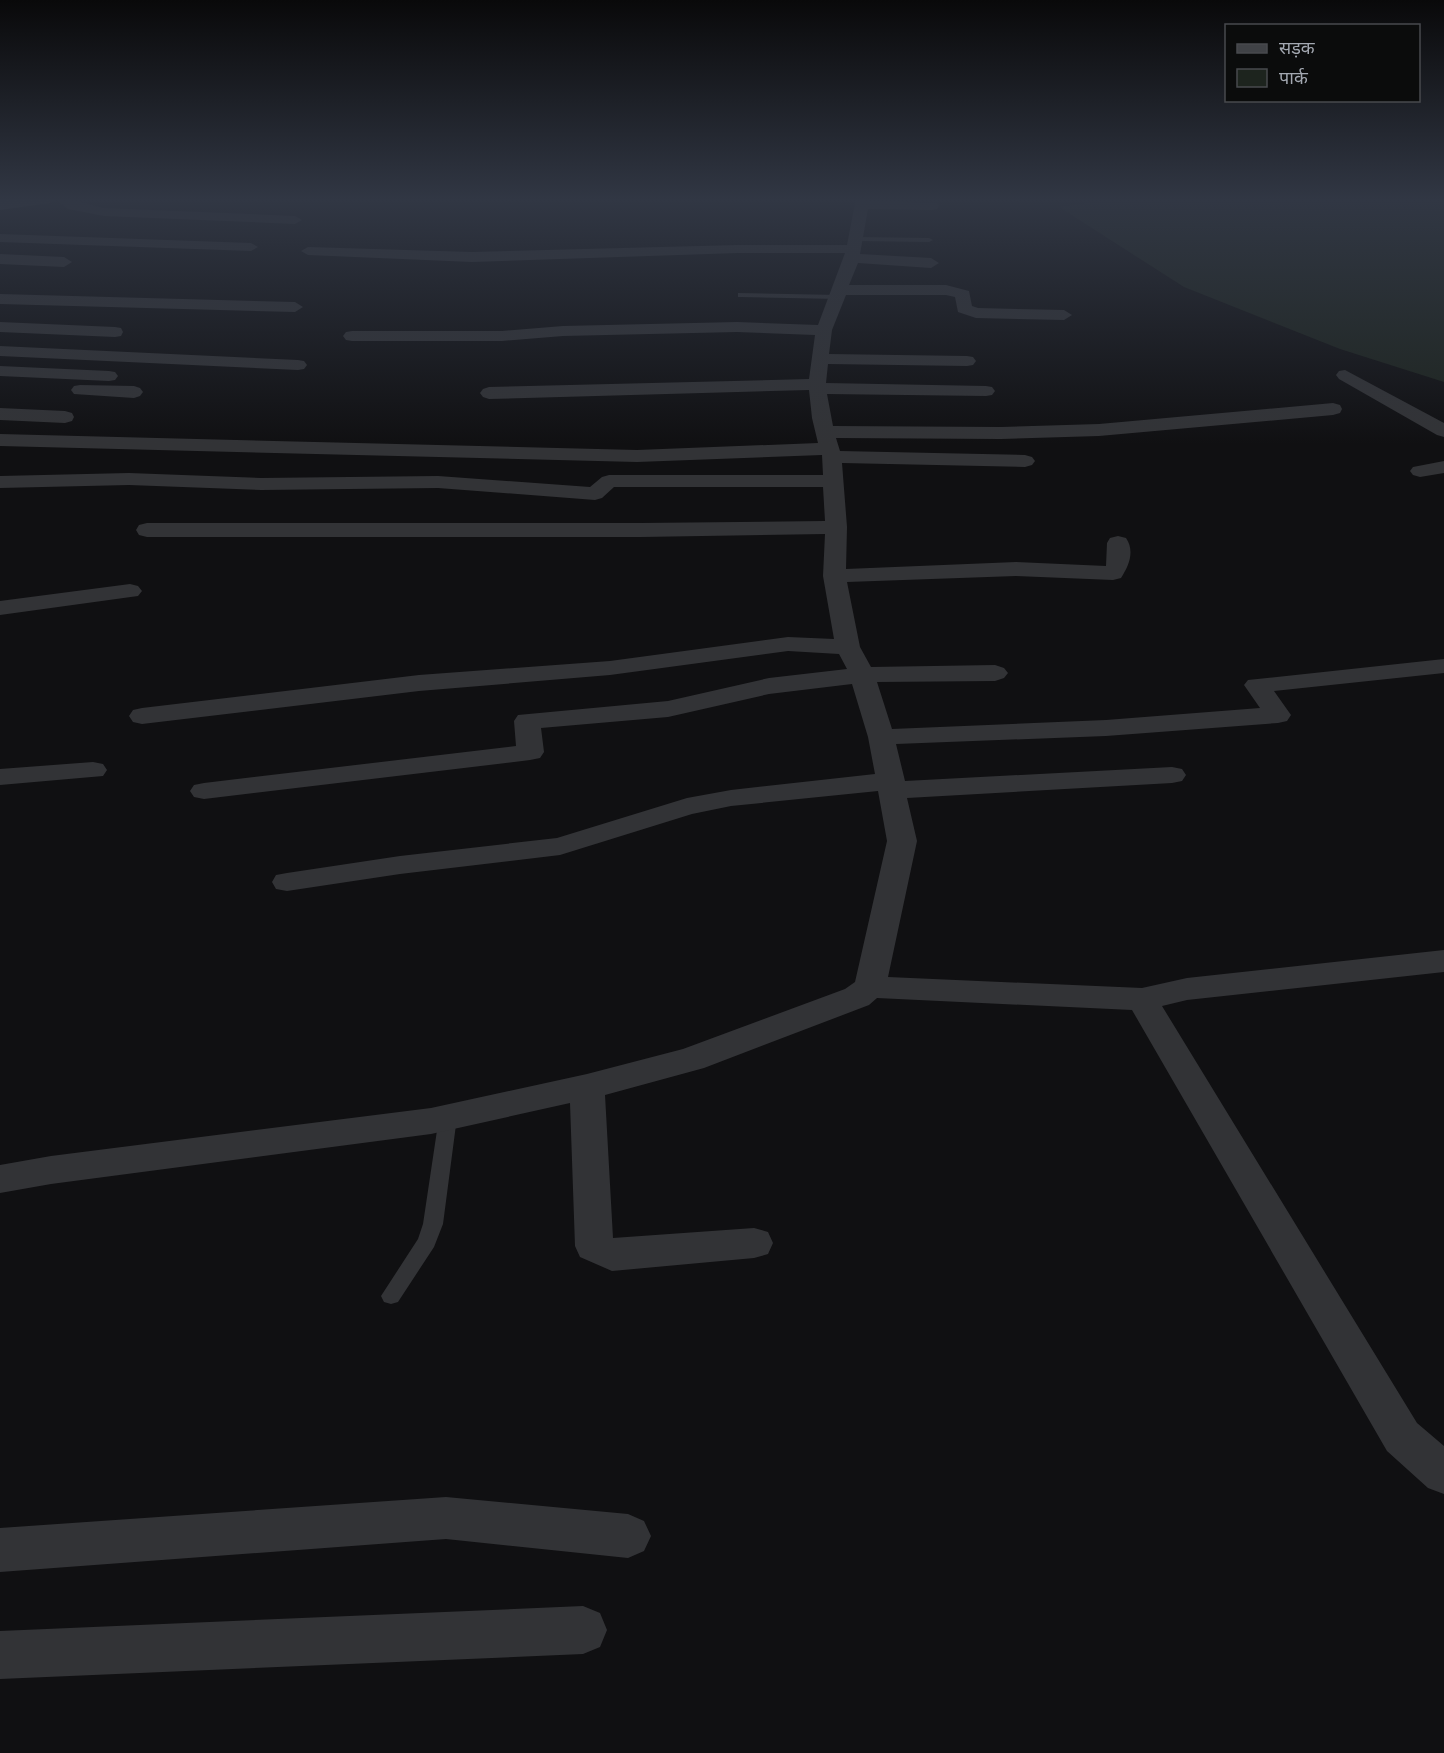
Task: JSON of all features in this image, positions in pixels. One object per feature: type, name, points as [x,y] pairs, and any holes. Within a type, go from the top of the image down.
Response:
[{"type":"street","points":[[0,1179],[51,1170],[431,1121],[587,1087],[692,1059],[857,998],[870,987],[902,841],[881,737],[862,675],[848,647],[834,576],[836,527],[823,401],[840,293],[844,280]]},
{"type":"street","points":[[0,285],[126,291],[181,291]]},
{"type":"street","points":[[840,293],[946,290],[963,294],[964,309],[976,313],[1064,315]]},
{"type":"street","points":[[0,299],[295,307]]},
{"type":"street","points":[[0,327],[115,332]]},
{"type":"street","points":[[352,336],[502,336],[563,331],[737,327],[823,401],[1025,461]]},
{"type":"street","points":[[0,351],[298,365]]},
{"type":"street","points":[[0,440],[637,456],[717,453],[823,401],[968,353]]},
{"type":"street","points":[[0,371],[135,384],[0,386]]},
{"type":"street","points":[[1345,375],[1444,431]]},
{"type":"street","points":[[0,482],[129,478],[261,484],[438,482],[596,494],[609,481],[729,483],[823,401],[986,383]]},
{"type":"street","points":[[489,393],[823,401],[966,407]]},
{"type":"street","points":[[823,401],[1001,433],[1099,430],[1333,409]]},
{"type":"street","points":[[823,401],[926,417]]},
{"type":"street","points":[[0,414],[65,417]]},
{"type":"street","points":[[717,453],[729,483]]},
{"type":"street","points":[[1420,471],[1444,467]]},
{"type":"street","points":[[147,530],[641,530],[836,527]]},
{"type":"street","points":[[834,576],[1016,569],[1113,573],[1119,563],[1119,543]]},
{"type":"street","points":[[0,608],[130,591]]},
{"type":"street","points":[[142,716],[419,683],[610,668],[788,644],[848,647]]},
{"type":"street","points":[[881,737],[1106,729],[1278,716],[1257,685],[1444,666]]},
{"type":"street","points":[[204,791],[530,752],[527,721],[668,709],[769,686],[862,675],[995,673]]},
{"type":"street","points":[[0,777],[93,770]]},
{"type":"street","points":[[287,882],[400,864],[560,846],[687,807],[730,798],[892,786],[1172,775]]},
{"type":"street","points":[[870,987],[1142,999],[1187,989],[1444,961]]},
{"type":"street","points":[[1142,999],[1402,1437],[1444,1474]]},
{"type":"street","points":[[587,1087],[594,1246],[612,1255],[754,1243]]},
{"type":"street","points":[[0,1550],[446,1518],[628,1536]]},
{"type":"street","points":[[0,1655],[583,1630]]},
{"type":"lane","points":[[741,295],[840,293]]},
{"type":"lane","points":[[391,1296],[427,1242],[433,1224],[448,1117]]},
{"type":"green space","points":[[1173,280],[1444,280],[1444,382],[1340,349],[1184,287]]}]
